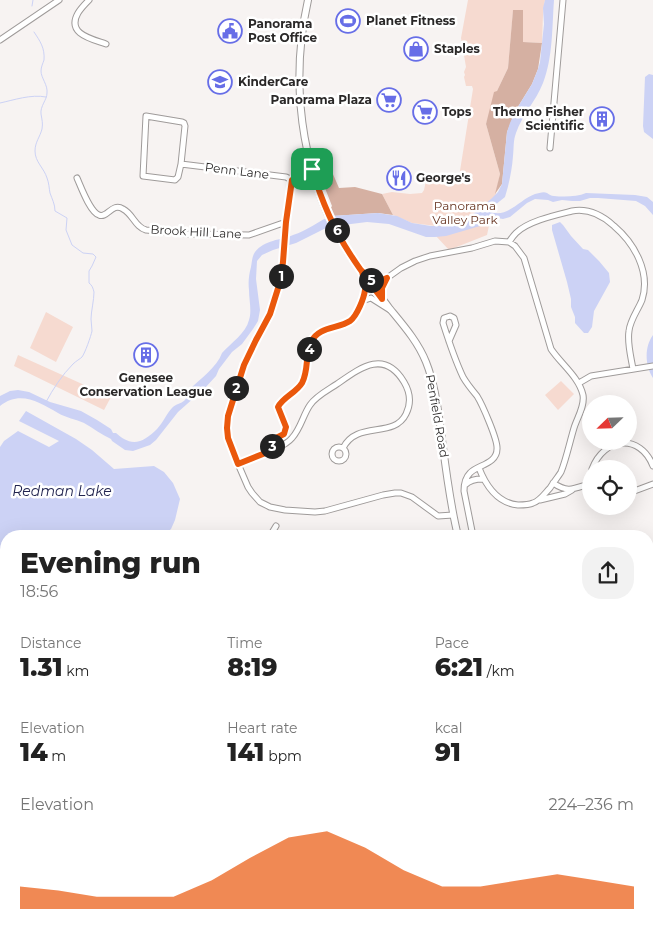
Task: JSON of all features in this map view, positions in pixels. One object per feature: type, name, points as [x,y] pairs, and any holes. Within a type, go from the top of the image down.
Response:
[{"type":"main road","name":"Penfield Road","points":[[308,0],[301,41],[300,94],[304,132],[312,169],[320,194],[349,254],[382,299],[408,330],[426,362],[435,390],[457,530]]},
{"type":"street","points":[[0,40],[59,0]]},
{"type":"street","points":[[89,0],[76,16],[76,28],[86,37],[106,44]]},
{"type":"street","points":[[550,148],[563,0]]},
{"type":"street","points":[[146,116],[184,123],[181,164],[178,178],[175,180],[143,176],[146,116]]},
{"type":"street","name":"Penn Lane","points":[[181,164],[285,177],[292,180]]},
{"type":"street","points":[[312,169],[301,173],[292,180],[280,282],[270,314],[244,365],[228,416],[228,438],[238,464],[252,493],[260,502],[270,507],[285,510],[325,511],[389,493],[401,493],[408,495],[438,516],[453,515]]},
{"type":"street","name":"Brook Hill Lane","points":[[78,178],[86,198],[95,213],[103,216],[114,208],[124,209],[141,228],[146,230],[188,234],[249,235],[286,222]]},
{"type":"street","points":[[509,242],[516,233],[553,215],[585,210],[602,216],[620,232],[637,254],[644,277],[642,300],[628,337],[633,369]]},
{"type":"street","points":[[368,279],[380,282],[401,268],[430,256],[495,242],[509,242],[515,246],[527,265],[551,349],[579,383],[583,398],[562,469],[553,484],[537,501]]},
{"type":"street","points":[[273,450],[270,441],[284,434],[286,427],[278,407],[280,402],[291,394],[303,381],[311,342],[318,333],[350,321],[355,316],[365,290],[362,271]]},
{"type":"street","points":[[382,299],[382,288],[387,278]]},
{"type":"street","points":[[362,301],[370,298],[392,311]]},
{"type":"street","points":[[449,341],[465,380],[479,400],[498,450],[493,459],[470,473],[464,485],[471,530]]},
{"type":"street","points":[[238,464],[283,445],[292,438],[310,404],[363,367],[372,364],[389,366],[399,375],[409,391],[410,406],[404,418],[394,426],[355,435],[350,438],[343,448]]},
{"type":"street","points":[[579,383],[591,376],[653,366]]},
{"type":"street","points":[[596,460],[607,448],[620,443],[632,444],[640,448],[648,456],[653,466]]},
{"type":"street","points":[[479,468],[490,490],[505,502],[521,505],[534,503],[565,494],[573,489]]},
{"type":"street","points":[[464,485],[474,479],[483,478]]},
{"type":"street","points":[[553,484],[562,489],[582,487]]},
{"type":"street","points":[[637,490],[653,484]]},
{"type":"street","points":[[274,530],[276,526]]},
{"type":"green space","name":"Panorama Valley Park","points":[[468,0],[545,0],[542,43],[523,42],[523,11],[513,11],[508,68],[497,91],[486,124],[500,174],[487,235],[449,250],[435,235],[436,226],[412,223],[393,215],[382,194],[392,192],[422,193],[426,181],[438,174],[459,177],[473,89],[472,86],[466,86],[464,72],[466,67],[461,38]]},
{"type":"green space","points":[[46,312],[73,327],[56,362],[30,348]]},
{"type":"green space","points":[[18,355],[111,397],[104,410],[14,366]]},
{"type":"green space","points":[[561,381],[574,394],[558,410],[545,395]]},
{"type":"shaded area","points":[[513,10],[523,10],[523,42],[542,43],[538,69],[532,84],[516,110],[507,132],[502,184],[495,194],[500,174],[486,124],[494,92],[497,91],[508,68]]},
{"type":"shaded area","points":[[324,163],[329,165],[339,188],[355,187],[382,194],[393,215],[378,213],[333,216],[330,209],[332,206],[325,188],[330,180]]},
{"type":"water","points":[[545,0],[554,0],[549,63],[540,90],[516,133],[513,161],[505,197],[489,211],[501,213],[507,211],[535,194],[546,192],[553,196],[562,197],[586,193],[647,197],[653,202],[653,215],[645,206],[636,201],[590,198],[580,201],[562,200],[553,202],[535,199],[510,217],[503,219],[486,216],[482,219],[480,226],[446,236],[426,237],[389,224],[367,222],[326,228],[296,243],[273,250],[262,255],[257,261],[256,279],[260,310],[258,321],[253,329],[242,344],[232,352],[216,376],[178,412],[156,440],[150,445],[133,451],[125,450],[84,423],[61,415],[29,399],[15,399],[7,401],[0,406],[0,396],[10,391],[29,392],[50,402],[81,411],[111,429],[113,433],[127,440],[136,442],[143,440],[157,429],[173,407],[185,400],[187,392],[212,368],[222,353],[245,329],[250,313],[249,275],[252,259],[255,252],[263,245],[308,229],[331,216],[378,213],[397,216],[412,223],[440,226],[473,214],[498,192],[502,184],[507,132],[516,110],[532,84],[540,62]]},
{"type":"water","points":[[649,74],[653,75],[653,139],[644,132],[643,126],[645,77]]},
{"type":"water","points":[[560,222],[583,249],[588,250],[609,273],[610,282],[594,311],[592,327],[588,333],[584,333],[575,323],[567,282],[552,230],[552,225]]},
{"type":"water","points":[[653,335],[653,378],[648,368],[647,351]]},
{"type":"water","name":"Redman Lake","points":[[26,411],[76,439],[114,469],[154,466],[164,472],[173,483],[180,499],[171,529],[0,530],[0,447],[4,441],[18,431],[49,447],[59,441],[19,421]]},
{"type":"waterway","points":[[32,6],[33,0]]},
{"type":"waterway","points":[[34,32],[44,52],[41,71],[47,90],[47,96],[41,111],[42,127],[35,155],[46,174],[55,211],[67,218],[66,230],[72,245],[83,253],[93,254],[96,257],[89,271],[89,283],[94,292],[91,316],[92,331],[85,352],[65,373],[46,402]]},
{"type":"waterway","points":[[0,103],[29,97],[46,97]]},
{"type":"place","name":"Planet Fitness","points":[[348,21]]},
{"type":"place","name":"Panorama Post Office","points":[[230,31]]},
{"type":"place","name":"Staples","points":[[416,49]]},
{"type":"place","name":"KinderCare","points":[[220,82]]},
{"type":"place","name":"Panorama Plaza","points":[[389,100]]},
{"type":"place","name":"Tops","points":[[425,112]]},
{"type":"place","name":"Thermo Fisher Scientific","points":[[602,119]]},
{"type":"place","name":"George's","points":[[399,178]]},
{"type":"place","name":"Genesee Conservation League","points":[[146,355]]},
{"type":"route","points":[[312,169],[301,173],[292,180],[280,282],[270,314],[244,365],[228,416],[228,438],[238,464],[273,450],[270,441],[284,434],[286,427],[278,407],[280,402],[291,394],[303,381],[311,342],[318,333],[350,321],[355,316],[365,290],[362,271],[368,279],[377,282],[387,278],[382,288],[382,299],[376,290],[362,271],[349,254],[320,194],[312,169]]}]
